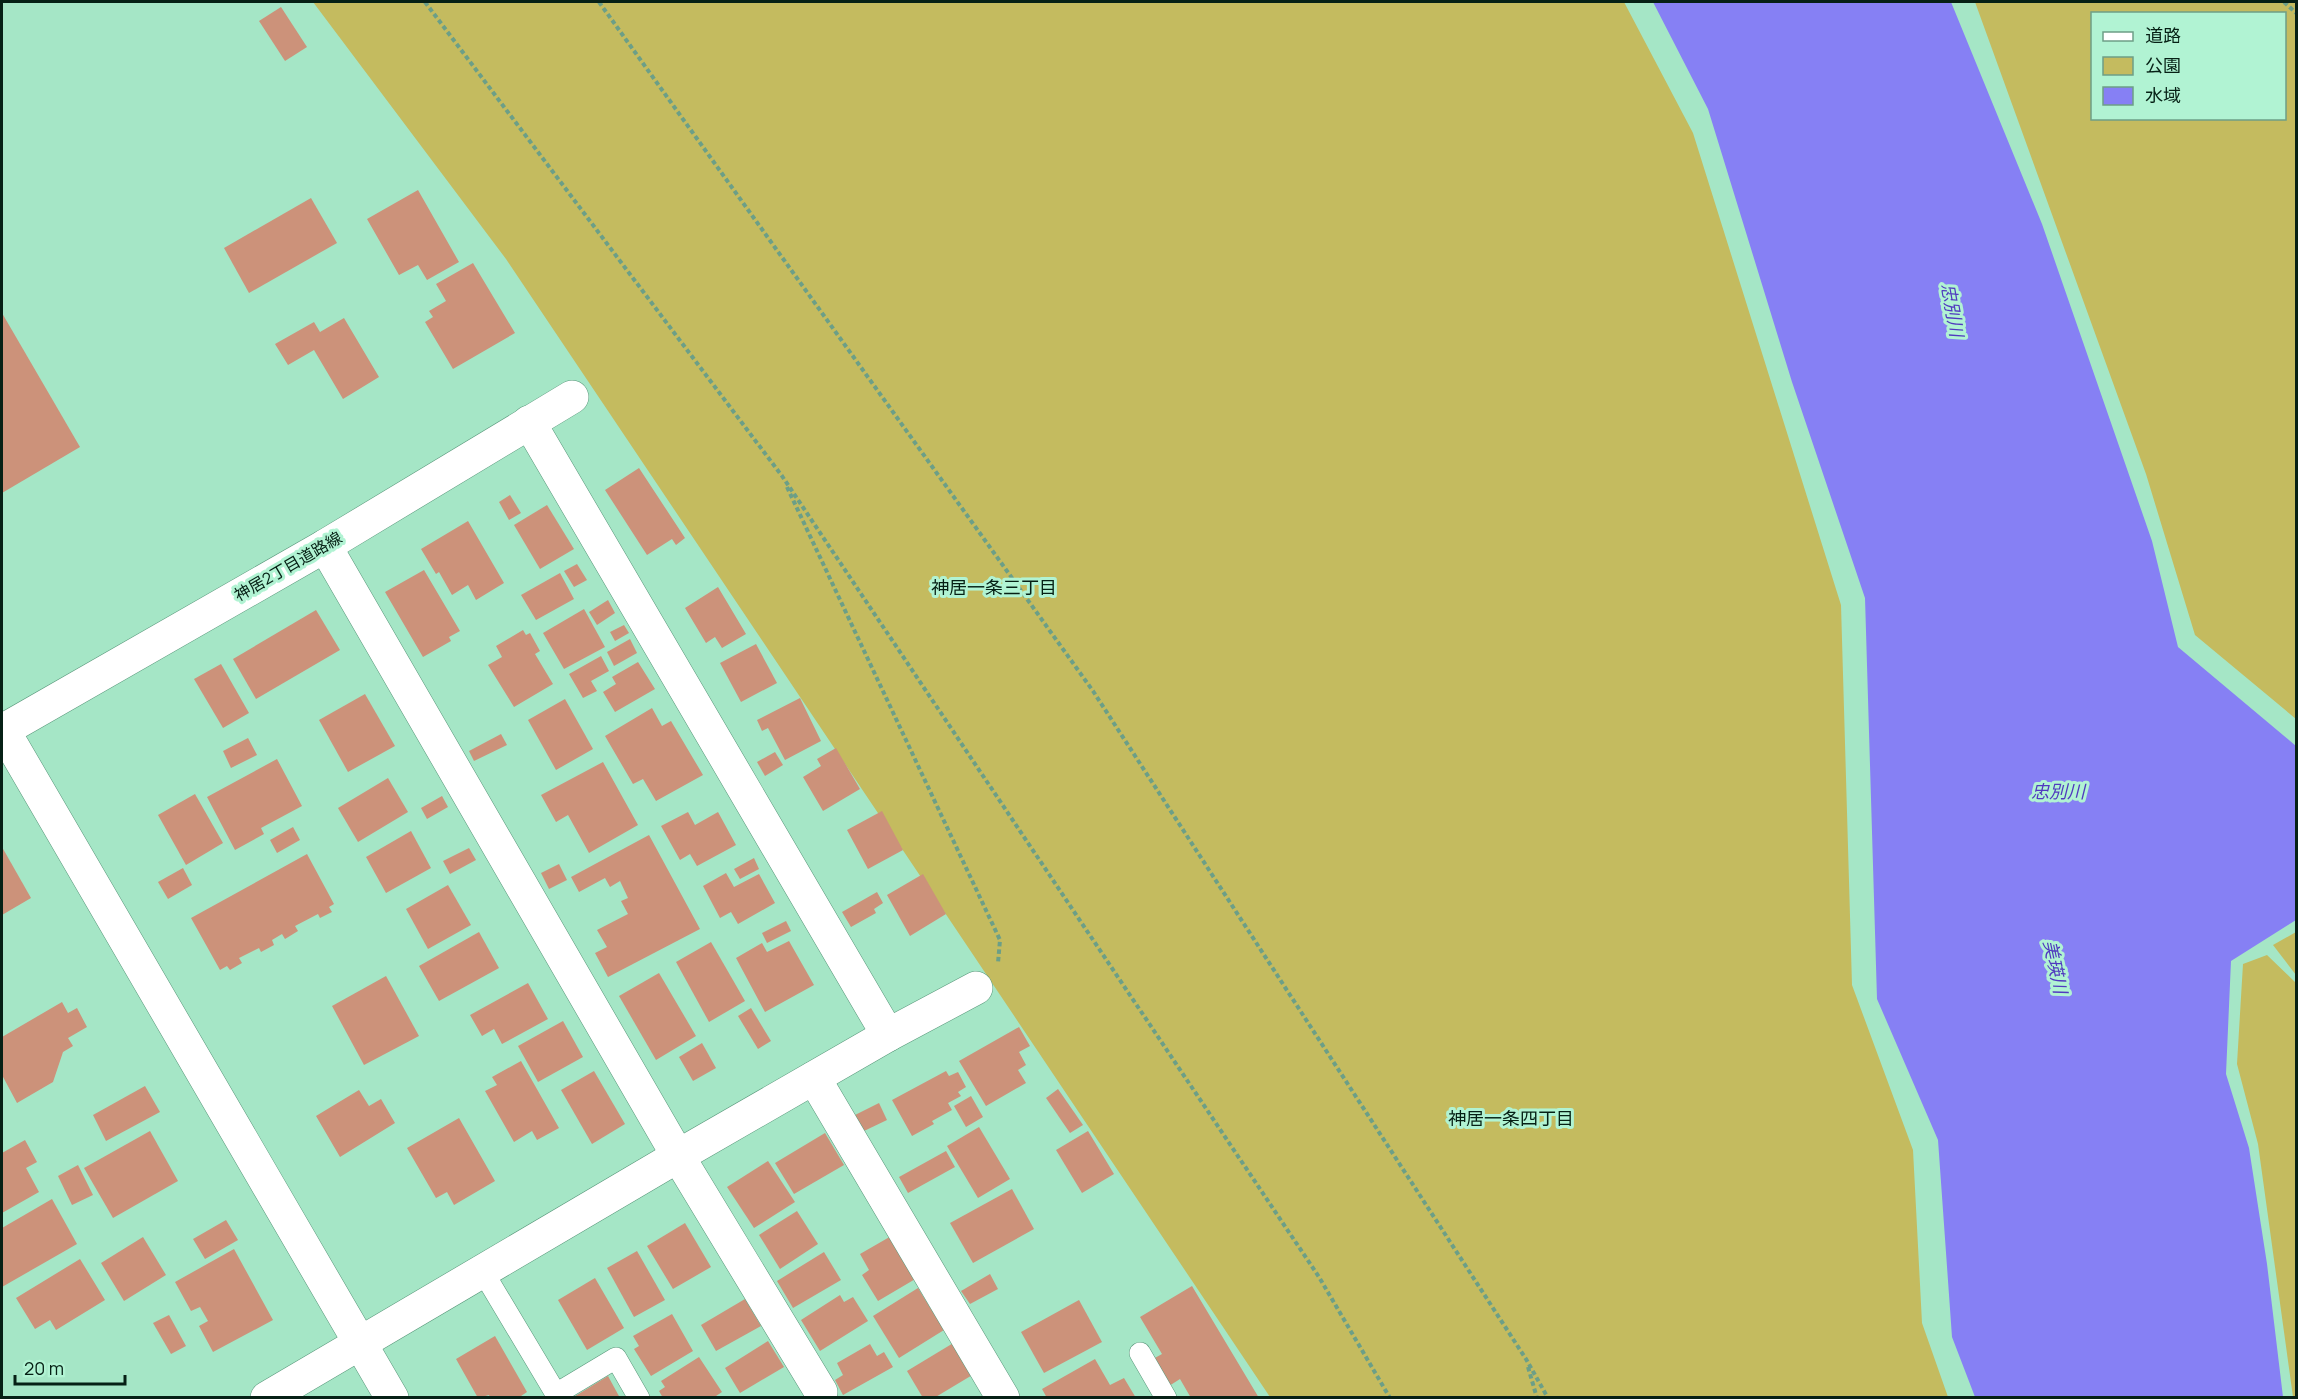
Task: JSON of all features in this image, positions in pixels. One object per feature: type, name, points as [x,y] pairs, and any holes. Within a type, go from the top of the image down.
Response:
[{"type":"street","name":"神居2丁目道路線","points":[[2,730],[325,546],[572,397]]},
{"type":"street","points":[[529,422],[888,1035]]},
{"type":"street","points":[[325,546],[678,1156],[820,1392]]},
{"type":"street","points":[[2,730],[392,1398]]},
{"type":"street","points":[[267,1398],[678,1156],[888,1035],[976,988]]},
{"type":"street","points":[[814,1078],[1003,1398]]},
{"type":"lane","points":[[482,1270],[556,1394],[616,1358],[639,1398]]},
{"type":"lane","points":[[1140,1353],[1166,1398]]},
{"type":"path","points":[[424,2],[782,476],[1319,1277],[1390,1398]]},
{"type":"path","points":[[599,2],[1093,691],[1526,1359],[1548,1398]]},
{"type":"path","points":[[2284,2],[2296,13]]},
{"type":"path","points":[[782,476],[1000,940],[998,966],[976,988]]},
{"type":"path","points":[[1526,1359],[1537,1398]]},
{"type":"green space","points":[[313,2],[1624,2],[1693,133],[1841,605],[1852,985],[1913,1150],[1922,1323],[1948,1397],[1270,1397],[506,259]]},
{"type":"green space","points":[[1975,2],[2296,2],[2296,719],[2195,635],[2146,474]]},
{"type":"green space","points":[[2296,932],[2296,975],[2273,945]]},
{"type":"green space","points":[[2267,955],[2296,983],[2296,1397],[2293,1397],[2258,1144],[2237,1064],[2243,964]]},
{"type":"water","name":"忠別川","points":[[1653,2],[1951,2],[2042,224],[2152,541],[2178,647],[2296,746],[2296,920],[2231,961],[2226,1074],[2249,1148],[2267,1264],[2283,1397],[1975,1397],[1952,1337],[1938,1140],[1877,999],[1865,598],[1792,382],[1708,109]]},
{"type":"building","points":[[281,7],[307,47],[285,61],[259,21]]},
{"type":"building","points":[[418,190],[459,262],[427,280],[418,265],[399,275],[367,219]]},
{"type":"building","points":[[311,198],[337,243],[249,293],[224,248]]},
{"type":"building","points":[[473,263],[515,333],[453,369],[425,322],[433,317],[429,311],[446,301],[436,284]]},
{"type":"building","points":[[2,313],[80,447],[2,493]]},
{"type":"building","points":[[344,318],[379,377],[343,399],[314,350],[288,365],[275,344],[314,322],[320,332]]},
{"type":"building","points":[[639,468],[685,538],[676,545],[672,539],[647,555],[605,490]]},
{"type":"building","points":[[510,495],[521,513],[509,520],[499,502]]},
{"type":"building","points":[[547,505],[574,549],[540,569],[514,525]]},
{"type":"building","points":[[468,521],[504,583],[476,600],[468,585],[452,595],[439,572],[436,574],[421,549]]},
{"type":"building","points":[[577,564],[587,580],[574,587],[564,571]]},
{"type":"building","points":[[424,570],[460,631],[449,637],[451,641],[423,657],[385,592]]},
{"type":"building","points":[[560,573],[574,599],[536,620],[521,595]]},
{"type":"building","points":[[718,587],[746,634],[722,648],[715,637],[706,643],[685,608]]},
{"type":"building","points":[[608,600],[615,613],[597,625],[589,612]]},
{"type":"building","points":[[584,609],[605,647],[564,669],[543,633]]},
{"type":"building","points":[[316,610],[340,650],[256,699],[233,659]]},
{"type":"building","points":[[624,625],[629,633],[615,641],[610,632]]},
{"type":"building","points":[[523,630],[526,635],[530,633],[540,651],[535,654],[553,684],[514,707],[488,665],[502,657],[496,646]]},
{"type":"building","points":[[630,639],[637,653],[614,666],[607,652]]},
{"type":"building","points":[[756,644],[777,683],[741,702],[720,663]]},
{"type":"building","points":[[601,656],[609,671],[591,681],[597,691],[583,698],[569,674]]},
{"type":"building","points":[[638,662],[655,689],[615,712],[603,692],[616,684],[612,677]]},
{"type":"building","points":[[221,664],[249,713],[223,728],[194,679]]},
{"type":"building","points":[[365,694],[395,746],[348,772],[319,720]]},
{"type":"building","points":[[800,698],[821,741],[785,760],[768,728],[762,731],[757,720]]},
{"type":"building","points":[[565,699],[593,749],[556,770],[528,720]]},
{"type":"building","points":[[652,708],[662,726],[671,721],[703,775],[656,801],[643,779],[633,784],[605,736]]},
{"type":"building","points":[[501,734],[507,745],[474,761],[469,751]]},
{"type":"building","points":[[248,738],[257,755],[231,768],[223,751]]},
{"type":"building","points":[[836,748],[860,789],[823,811],[803,777],[821,766],[817,759]]},
{"type":"building","points":[[775,752],[783,765],[765,776],[757,762]]},
{"type":"building","points":[[277,759],[302,806],[261,828],[264,834],[235,850],[207,797]]},
{"type":"building","points":[[603,762],[638,825],[589,853],[568,815],[556,822],[541,795]]},
{"type":"building","points":[[388,778],[408,812],[358,842],[338,808]]},
{"type":"building","points":[[195,794],[223,843],[186,865],[158,815]]},
{"type":"building","points":[[442,796],[448,807],[427,819],[421,808]]},
{"type":"building","points":[[882,811],[903,850],[868,869],[847,830]]},
{"type":"building","points":[[688,812],[695,825],[718,812],[736,845],[697,866],[690,854],[680,860],[661,826]]},
{"type":"building","points":[[293,827],[300,840],[277,853],[270,840]]},
{"type":"building","points":[[411,831],[431,868],[386,893],[366,857]]},
{"type":"building","points":[[649,835],[700,929],[608,977],[595,953],[607,947],[597,930],[628,914],[621,901],[628,898],[620,881],[610,887],[605,878],[579,892],[571,877]]},
{"type":"building","points":[[2,847],[31,898],[2,915]]},
{"type":"building","points":[[469,848],[476,860],[450,874],[443,861]]},
{"type":"building","points":[[307,854],[334,904],[329,907],[332,912],[320,918],[318,914],[295,926],[298,931],[285,939],[282,934],[272,940],[274,945],[261,952],[259,948],[239,958],[242,963],[230,970],[227,966],[220,970],[191,918]]},
{"type":"building","points":[[754,858],[759,869],[740,879],[734,869]]},
{"type":"building","points":[[559,864],[567,880],[549,889],[541,873]]},
{"type":"building","points":[[183,868],[192,885],[168,899],[158,882]]},
{"type":"building","points":[[726,873],[734,887],[759,874],[775,903],[738,924],[731,912],[720,918],[703,886]]},
{"type":"building","points":[[923,874],[946,914],[910,936],[887,895]]},
{"type":"building","points":[[448,885],[471,925],[428,949],[406,909]]},
{"type":"building","points":[[877,892],[883,903],[874,909],[876,913],[851,927],[842,912]]},
{"type":"building","points":[[786,921],[791,931],[767,943],[762,933]]},
{"type":"building","points":[[479,932],[499,968],[439,1001],[419,966]]},
{"type":"building","points":[[789,941],[814,985],[765,1012],[736,958],[762,943],[767,952]]},
{"type":"building","points":[[711,942],[745,1001],[709,1022],[676,962]]},
{"type":"building","points":[[659,973],[696,1036],[656,1060],[619,996]]},
{"type":"building","points":[[386,976],[419,1036],[364,1065],[332,1006]]},
{"type":"building","points":[[528,983],[548,1019],[502,1044],[494,1029],[482,1036],[470,1015]]},
{"type":"building","points":[[62,1002],[68,1013],[77,1008],[87,1027],[68,1038],[73,1046],[63,1052],[53,1082],[17,1103],[2,1075],[2,1037]]},
{"type":"building","points":[[751,1008],[771,1041],[758,1049],[738,1016]]},
{"type":"building","points":[[563,1021],[583,1057],[538,1082],[518,1046]]},
{"type":"building","points":[[1019,1027],[1030,1046],[1019,1052],[1026,1065],[1018,1070],[1026,1083],[986,1106],[959,1061]]},
{"type":"building","points":[[702,1043],[716,1068],[693,1081],[679,1057]]},
{"type":"building","points":[[521,1061],[559,1128],[537,1140],[532,1131],[514,1142],[485,1091],[497,1085],[492,1077]]},
{"type":"building","points":[[594,1071],[625,1124],[592,1144],[561,1090]]},
{"type":"building","points":[[946,1071],[949,1076],[958,1072],[966,1087],[958,1092],[961,1096],[948,1103],[952,1110],[932,1121],[934,1124],[912,1136],[892,1100]]},
{"type":"building","points":[[145,1086],[160,1112],[106,1141],[93,1115]]},
{"type":"building","points":[[1058,1089],[1083,1125],[1070,1133],[1046,1098]]},
{"type":"building","points":[[359,1090],[369,1106],[381,1099],[395,1123],[340,1157],[316,1116]]},
{"type":"building","points":[[971,1096],[983,1117],[966,1127],[954,1106]]},
{"type":"building","points":[[879,1103],[887,1120],[864,1131],[855,1115]]},
{"type":"building","points":[[459,1118],[495,1181],[454,1205],[447,1192],[436,1198],[407,1148]]},
{"type":"building","points":[[979,1127],[1010,1179],[978,1198],[947,1146]]},
{"type":"building","points":[[150,1131],[178,1181],[113,1218],[84,1168]]},
{"type":"building","points":[[1088,1131],[1114,1174],[1082,1193],[1056,1150]]},
{"type":"building","points":[[825,1133],[844,1165],[794,1194],[775,1163]]},
{"type":"building","points":[[25,1140],[37,1162],[26,1168],[39,1192],[2,1213],[2,1153]]},
{"type":"building","points":[[946,1151],[955,1167],[908,1193],[899,1177]]},
{"type":"building","points":[[768,1161],[795,1202],[754,1228],[727,1187]]},
{"type":"building","points":[[78,1165],[93,1195],[72,1205],[58,1176]]},
{"type":"building","points":[[1012,1189],[1034,1229],[973,1263],[950,1223]]},
{"type":"building","points":[[52,1199],[77,1244],[2,1287],[2,1228]]},
{"type":"building","points":[[797,1211],[818,1244],[780,1269],[759,1235]]},
{"type":"building","points":[[226,1220],[238,1240],[205,1259],[193,1239]]},
{"type":"building","points":[[685,1223],[711,1267],[673,1289],[647,1246]]},
{"type":"building","points":[[893,1235],[917,1278],[878,1301],[862,1275],[869,1270],[860,1254]]},
{"type":"building","points":[[143,1237],[166,1275],[124,1301],[101,1263]]},
{"type":"building","points":[[234,1249],[273,1320],[213,1352],[199,1326],[208,1321],[200,1307],[191,1311],[175,1282]]},
{"type":"building","points":[[637,1251],[665,1300],[634,1317],[607,1268]]},
{"type":"building","points":[[824,1252],[841,1280],[793,1308],[777,1281]]},
{"type":"building","points":[[80,1259],[105,1300],[56,1330],[50,1320],[35,1329],[16,1298]]},
{"type":"building","points":[[990,1274],[998,1289],[970,1304],[961,1291]]},
{"type":"building","points":[[595,1278],[624,1328],[587,1350],[558,1300]]},
{"type":"building","points":[[1192,1286],[1259,1398],[1191,1398],[1180,1379],[1169,1386],[1153,1359],[1162,1354],[1140,1317]]},
{"type":"building","points":[[918,1288],[944,1330],[899,1358],[873,1316]]},
{"type":"building","points":[[840,1295],[844,1302],[853,1297],[868,1321],[820,1351],[801,1320]]},
{"type":"building","points":[[745,1299],[761,1326],[716,1351],[701,1325]]},
{"type":"building","points":[[1079,1300],[1102,1342],[1044,1373],[1021,1332]]},
{"type":"building","points":[[672,1314],[693,1351],[651,1376],[634,1349],[639,1346],[633,1336]]},
{"type":"building","points":[[169,1315],[186,1346],[171,1354],[153,1323]]},
{"type":"building","points":[[495,1336],[527,1392],[518,1398],[490,1398],[489,1395],[478,1398],[456,1359]]},
{"type":"building","points":[[768,1341],[784,1367],[740,1393],[725,1368]]},
{"type":"building","points":[[955,1342],[974,1374],[934,1398],[923,1398],[907,1371]]},
{"type":"building","points":[[870,1344],[877,1356],[884,1352],[893,1367],[843,1395],[835,1380],[843,1375],[837,1363]]},
{"type":"building","points":[[699,1357],[722,1392],[713,1398],[663,1398],[659,1391],[665,1387],[661,1381]]},
{"type":"building","points":[[1095,1359],[1110,1385],[1124,1378],[1136,1398],[1047,1398],[1042,1389]]},
{"type":"building","points":[[608,1376],[620,1398],[572,1398]]},
{"type":"district","name":"神居一条三丁目","points":[[994,588]]},
{"type":"district","name":"神居一条四丁目","points":[[1511,1119]]},
{"type":"water label","name":"美瑛川","points":[[2055,967]]}]
